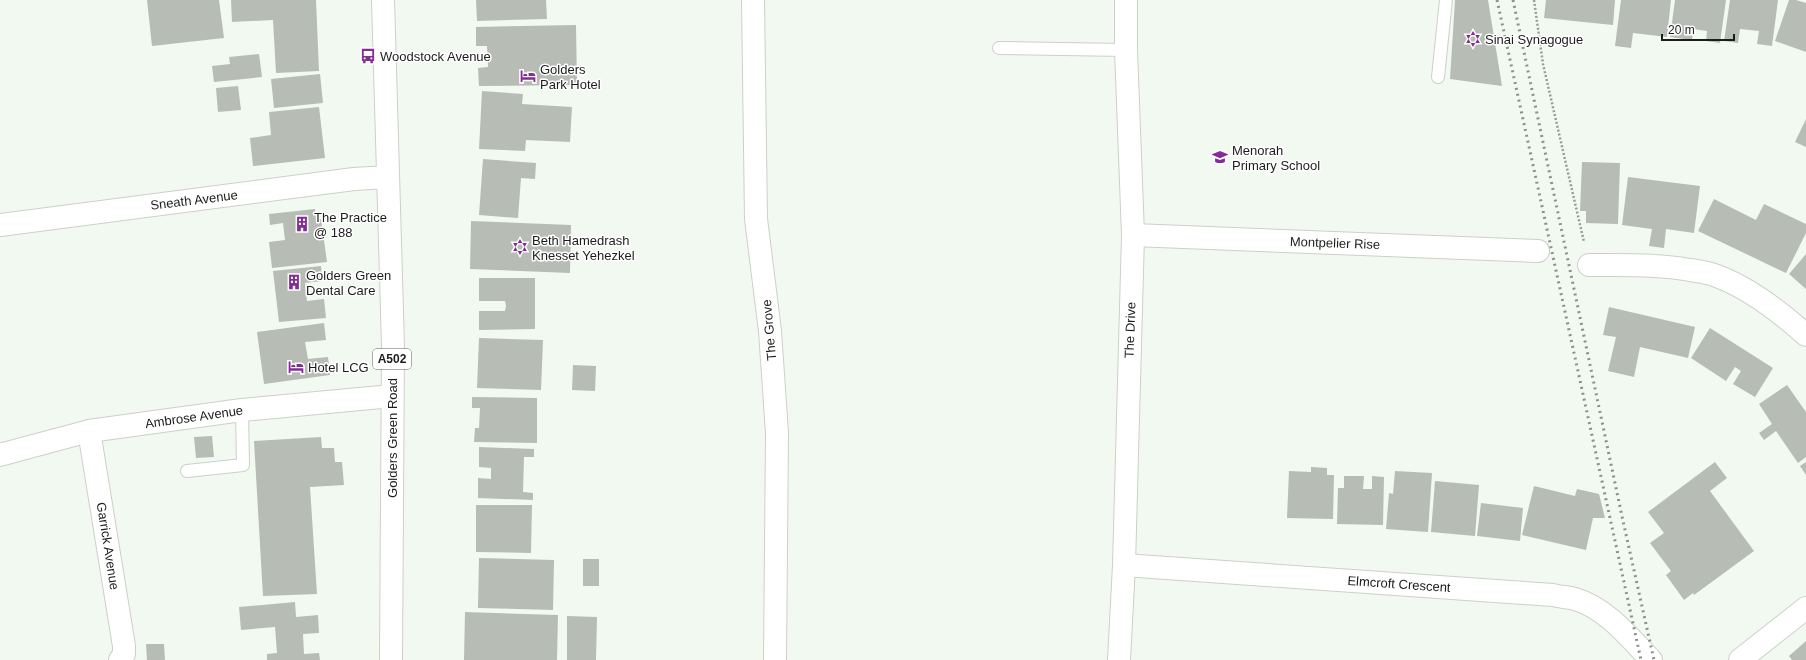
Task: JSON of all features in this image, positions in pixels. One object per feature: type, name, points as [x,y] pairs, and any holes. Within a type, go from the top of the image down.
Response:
[{"type":"street","name":"Golders Green Road","points":[[383,0],[393,346],[391,660]]},
{"type":"street","name":"The Grove","points":[[754,0],[756,219],[770,331],[777,433],[775,660]]},
{"type":"street","name":"The Drive","points":[[1120,660],[1133,235],[1126,50],[1126,0]]},
{"type":"street","name":"Sneath Avenue","points":[[0,225],[354,179],[388,177]]},
{"type":"street","name":"Montpelier Rise","points":[[1133,235],[1538,251]]},
{"type":"street","points":[[1589,265],[1674,267],[1711,274],[1745,290],[1781,313],[1806,335]]},
{"type":"street","name":"Ambrose Avenue","points":[[0,455],[89,431],[242,410],[392,396]]},
{"type":"street","name":"Garrick Avenue","points":[[89,431],[124,646],[124,654],[120,660]]},
{"type":"street","name":"Elmcroft Crescent","points":[[1124,565],[1553,595],[1576,600],[1593,607],[1623,631],[1651,660]]},
{"type":"street","points":[[1740,660],[1806,608]]},
{"type":"lane","points":[[1438,77],[1446,0]]},
{"type":"lane","points":[[999,48],[1126,50]]},
{"type":"lane","points":[[187,471],[243,465],[242,410]]},
{"type":"path","points":[[1534,0],[1543,64],[1583,234]]},
{"type":"building","points":[[147,0],[219,0],[224,38],[152,46]]},
{"type":"building","points":[[231,0],[316,0],[319,71],[276,73],[273,20],[232,22]]},
{"type":"building","points":[[476,0],[546,0],[547,19],[477,21]]},
{"type":"building","name":"Sinai Synagogue","points":[[1455,0],[1488,0],[1502,86],[1450,79]]},
{"type":"building","points":[[1546,0],[1615,0],[1613,25],[1544,18]]},
{"type":"building","points":[[1621,0],[1671,0],[1667,37],[1633,33],[1631,48],[1615,46]]},
{"type":"building","points":[[1675,0],[1726,0],[1720,43],[1706,41],[1707,31],[1693,29],[1692,40],[1670,37]]},
{"type":"building","points":[[1730,0],[1778,0],[1772,46],[1757,44],[1759,31],[1740,29],[1738,43],[1724,41]]},
{"type":"building","points":[[1789,0],[1796,0],[1806,3],[1806,52],[1775,41]]},
{"type":"building","points":[[576,25],[577,85],[479,86],[478,68],[488,67],[487,46],[476,46],[476,27]]},
{"type":"building","points":[[259,54],[262,77],[214,82],[212,66],[230,64],[229,57]]},
{"type":"building","points":[[320,74],[323,103],[274,108],[271,79]]},
{"type":"building","points":[[238,86],[241,110],[218,112],[216,88]]},
{"type":"building","points":[[482,91],[523,94],[522,104],[572,107],[570,142],[526,140],[525,151],[479,149]]},
{"type":"building","points":[[319,107],[325,158],[253,166],[250,138],[271,135],[269,112]]},
{"type":"building","points":[[1806,119],[1806,147],[1795,142]]},
{"type":"building","points":[[483,159],[536,163],[535,179],[521,178],[518,218],[479,215]]},
{"type":"building","points":[[1582,162],[1620,163],[1618,224],[1586,223],[1586,211],[1580,211]]},
{"type":"building","points":[[1628,177],[1700,186],[1694,233],[1666,229],[1664,248],[1649,246],[1652,229],[1622,225]]},
{"type":"building","points":[[1714,199],[1756,220],[1764,204],[1806,224],[1806,233],[1786,273],[1698,231]]},
{"type":"building","points":[[315,209],[316,219],[321,219],[327,262],[272,268],[269,242],[285,240],[283,223],[270,225],[269,214]]},
{"type":"building","name":"Beth Hamedrash Knesset Yehezkel","points":[[471,221],[571,225],[570,273],[470,269]]},
{"type":"building","points":[[1806,254],[1806,289],[1789,274]]},
{"type":"building","points":[[321,266],[322,281],[305,283],[307,301],[324,299],[326,318],[279,322],[273,271]]},
{"type":"building","points":[[479,278],[535,278],[535,329],[479,330],[479,311],[505,311],[506,306],[505,301],[479,301]]},
{"type":"building","points":[[1609,307],[1695,327],[1688,358],[1640,347],[1634,377],[1608,371],[1616,337],[1603,335]]},
{"type":"building","points":[[324,323],[326,340],[305,342],[308,359],[328,357],[330,375],[264,384],[257,332]]},
{"type":"building","points":[[1710,328],[1773,368],[1755,397],[1733,384],[1741,371],[1735,367],[1726,381],[1691,358]]},
{"type":"building","points":[[479,338],[543,340],[541,390],[477,388]]},
{"type":"building","points":[[573,365],[596,366],[595,391],[572,390]]},
{"type":"building","points":[[1787,385],[1806,412],[1806,457],[1798,463],[1776,431],[1764,440],[1759,433],[1772,424],[1759,404]]},
{"type":"building","points":[[472,397],[537,398],[537,443],[474,442],[475,428],[479,428],[480,408],[472,408]]},
{"type":"building","points":[[212,436],[214,457],[196,458],[194,437]]},
{"type":"building","points":[[321,437],[322,448],[334,448],[335,462],[342,462],[344,485],[310,487],[317,594],[263,596],[254,441]]},
{"type":"building","points":[[479,447],[534,449],[534,457],[524,457],[523,492],[533,493],[533,500],[478,498],[478,478],[491,479],[491,468],[479,467]]},
{"type":"building","points":[[1715,462],[1727,478],[1710,491],[1754,551],[1694,595],[1693,593],[1684,600],[1666,575],[1671,571],[1650,543],[1664,533],[1648,512]]},
{"type":"building","points":[[1806,462],[1806,475],[1800,466]]},
{"type":"building","points":[[1311,467],[1327,468],[1327,475],[1334,475],[1333,519],[1287,518],[1289,471],[1311,472]]},
{"type":"building","points":[[1395,471],[1432,473],[1428,532],[1386,529],[1389,493],[1393,494]]},
{"type":"building","points":[[1344,476],[1364,476],[1363,489],[1372,489],[1372,476],[1384,477],[1383,525],[1337,524],[1338,488],[1344,488]]},
{"type":"building","points":[[1435,481],[1479,485],[1475,536],[1431,532]]},
{"type":"building","points":[[1534,486],[1575,496],[1577,489],[1599,494],[1605,518],[1593,518],[1586,550],[1522,535]]},
{"type":"building","points":[[1481,503],[1523,508],[1520,541],[1477,536]]},
{"type":"building","points":[[476,505],[532,505],[531,553],[476,552]]},
{"type":"building","points":[[479,558],[554,560],[553,610],[478,608]]},
{"type":"building","points":[[583,559],[599,559],[599,586],[583,586]]},
{"type":"building","points":[[295,602],[296,617],[318,615],[319,633],[303,634],[304,654],[319,653],[320,660],[267,660],[267,654],[277,653],[275,627],[241,630],[239,607]]},
{"type":"building","points":[[465,612],[558,615],[557,660],[464,660]]},
{"type":"building","points":[[567,616],[597,617],[596,660],[567,660]]},
{"type":"building","points":[[1806,641],[1806,660],[1792,660],[1789,656]]},
{"type":"building","points":[[146,644],[164,644],[165,660],[147,660]]},
{"type":"railway","points":[[1497,0],[1641,660]]},
{"type":"railway","points":[[1513,0],[1623,521],[1654,660]]},
{"type":"place","name":"Sinai Synagogue","points":[[1473,39]]},
{"type":"place","name":"Woodstock Avenue","points":[[368,56]]},
{"type":"place","name":"Golders Park Hotel","points":[[528,76]]},
{"type":"place","name":"Menorah Primary School","points":[[1220,157]]},
{"type":"place","name":"The Practice @ 188","points":[[302,224]]},
{"type":"place","name":"Beth Hamedrash Knesset Yehezkel","points":[[520,247]]},
{"type":"place","name":"Golders Green Dental Care","points":[[294,282]]},
{"type":"place","name":"Hotel LCG","points":[[296,367]]}]
